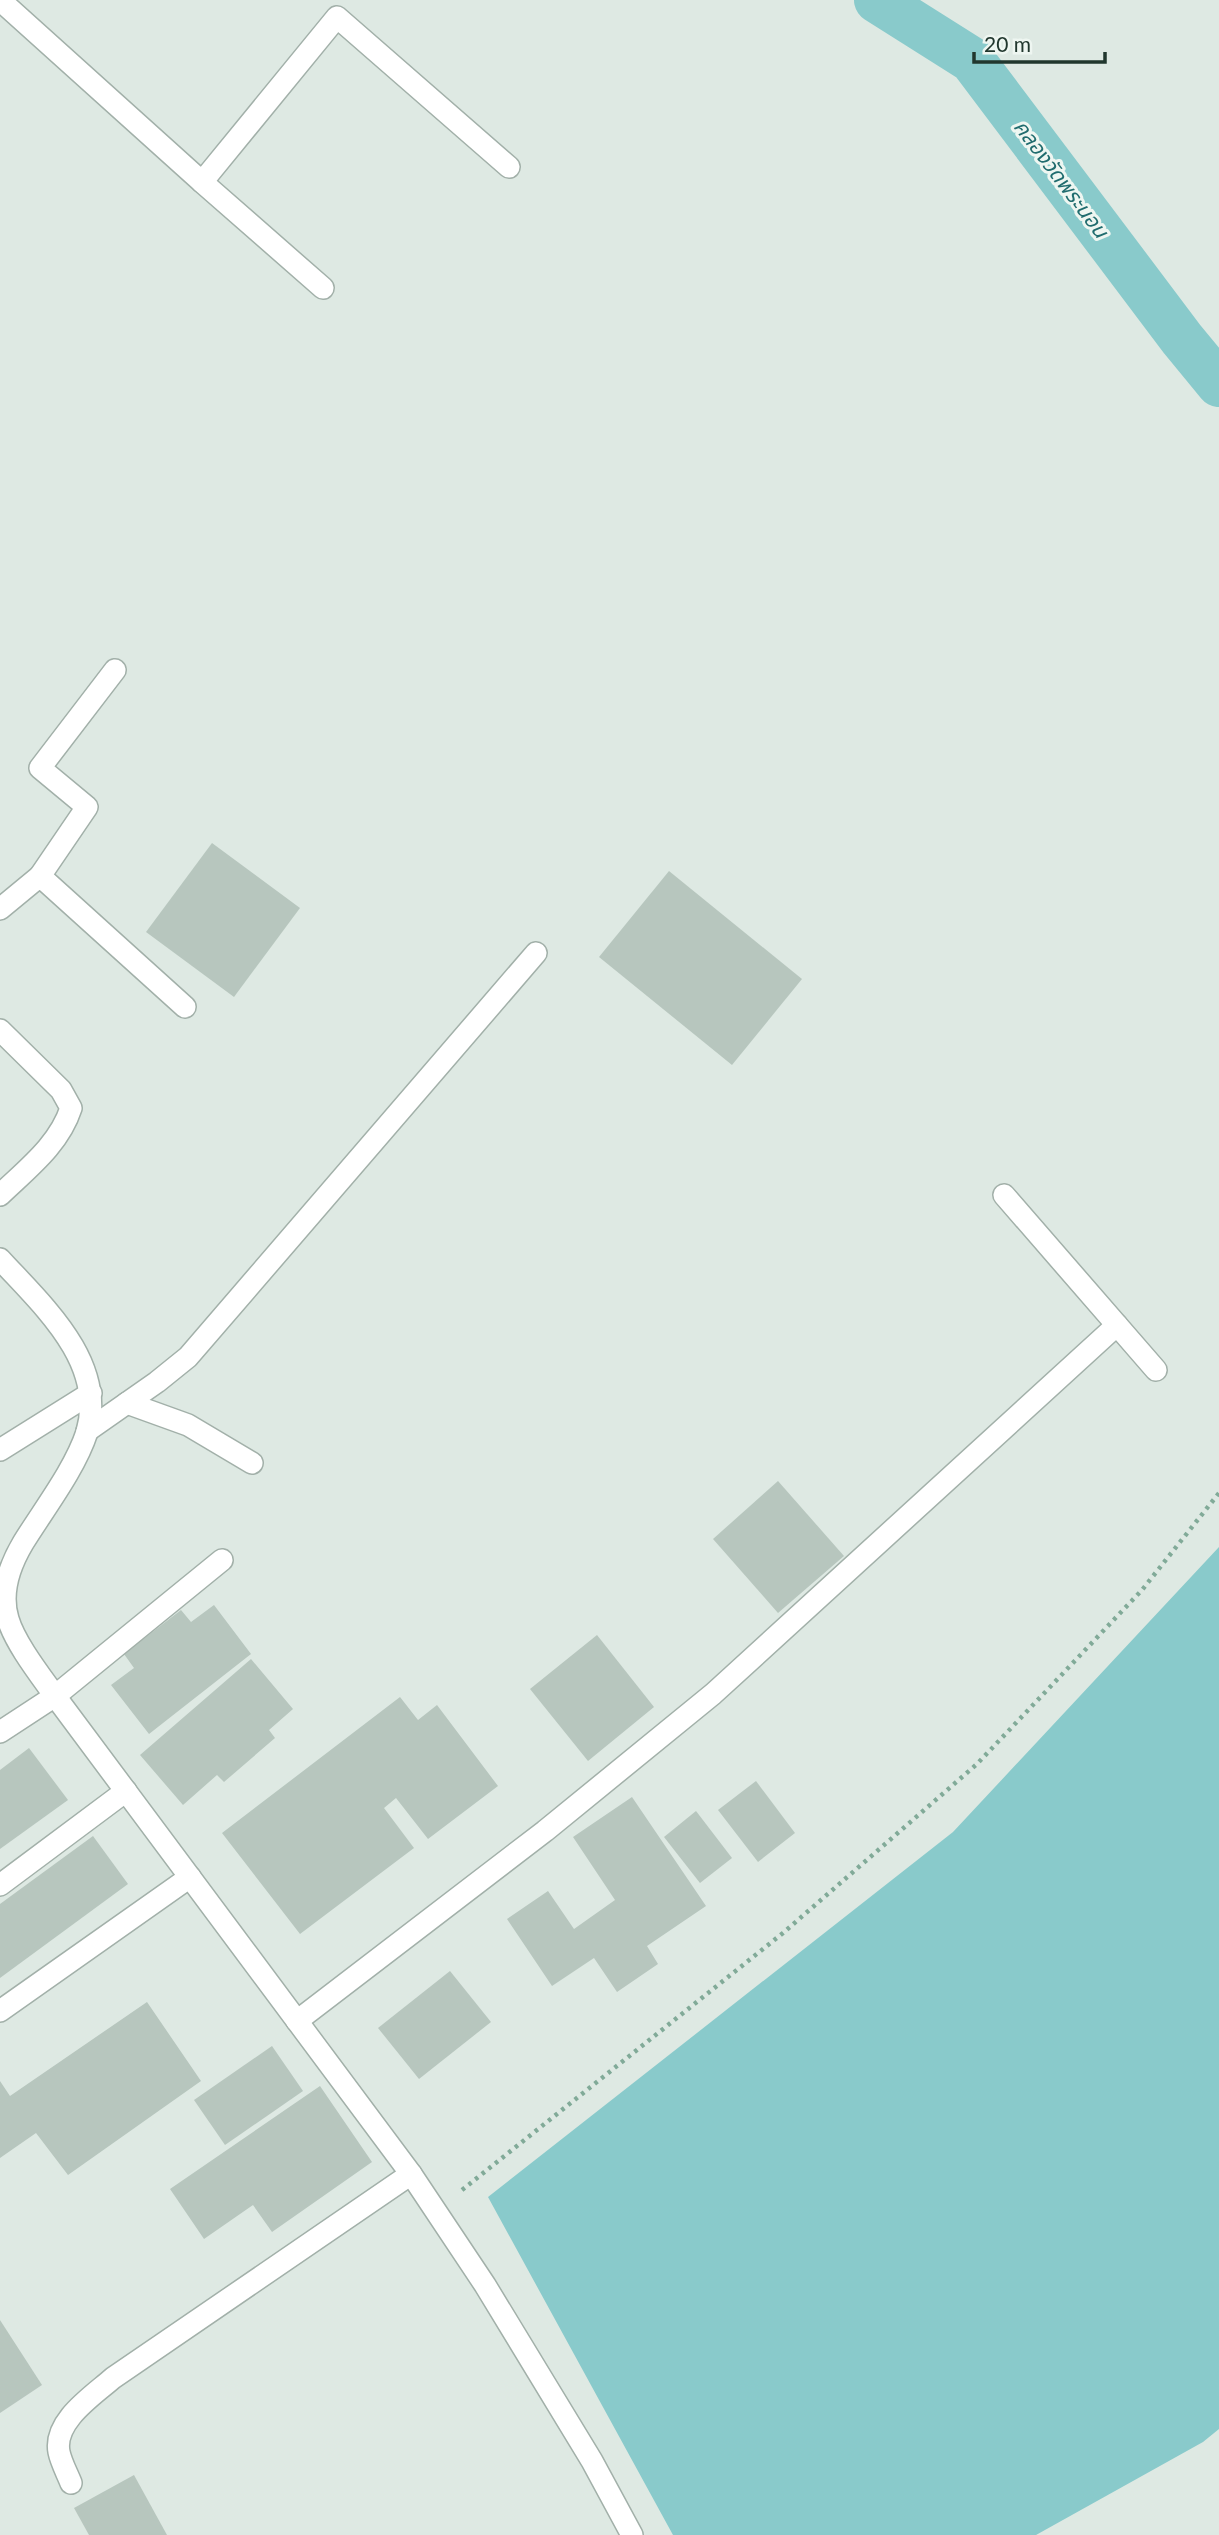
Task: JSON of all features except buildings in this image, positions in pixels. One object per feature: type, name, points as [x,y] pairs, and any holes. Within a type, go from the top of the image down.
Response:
[{"type":"street","points":[[0,0],[323,288]]},
{"type":"street","points":[[202,182],[337,17],[509,167]]},
{"type":"street","points":[[0,909],[40,876],[87,807],[40,768],[115,670]]},
{"type":"street","points":[[40,876],[185,1007]]},
{"type":"street","points":[[87,1431],[188,1357],[536,953]]},
{"type":"street","points":[[0,1030],[61,1090],[71,1108],[65,1126],[49,1147],[0,1195]]},
{"type":"street","points":[[1003,1195],[1156,1370]]},
{"type":"street","points":[[0,1259],[59,1324],[82,1368],[91,1393],[87,1431],[76,1457],[17,1553],[5,1584],[8,1618],[27,1656],[55,1696],[436,2210],[592,2461],[632,2535]]},
{"type":"street","points":[[297,2021],[545,1831],[713,1694],[1116,1325]]},
{"type":"street","points":[[0,1450],[91,1393]]},
{"type":"street","points":[[127,1404],[188,1425],[252,1463]]},
{"type":"street","points":[[0,1732],[55,1696],[222,1560]]},
{"type":"street","points":[[0,1885],[126,1791]]},
{"type":"street","points":[[0,2011],[190,1877]]},
{"type":"street","points":[[71,2483],[58,2449],[61,2432],[73,2414],[113,2378],[411,2174]]},
{"type":"path","points":[[436,2210],[783,1933],[977,1764],[1142,1590],[1219,1493]]},
{"type":"water","points":[[1219,1547],[1219,2429],[1203,2442],[1036,2535],[673,2535],[488,2197],[953,1832]]},
{"type":"waterway","name":"คลองวัดพระนอน","points":[[877,0],[972,60],[1182,339],[1219,384]]}]
